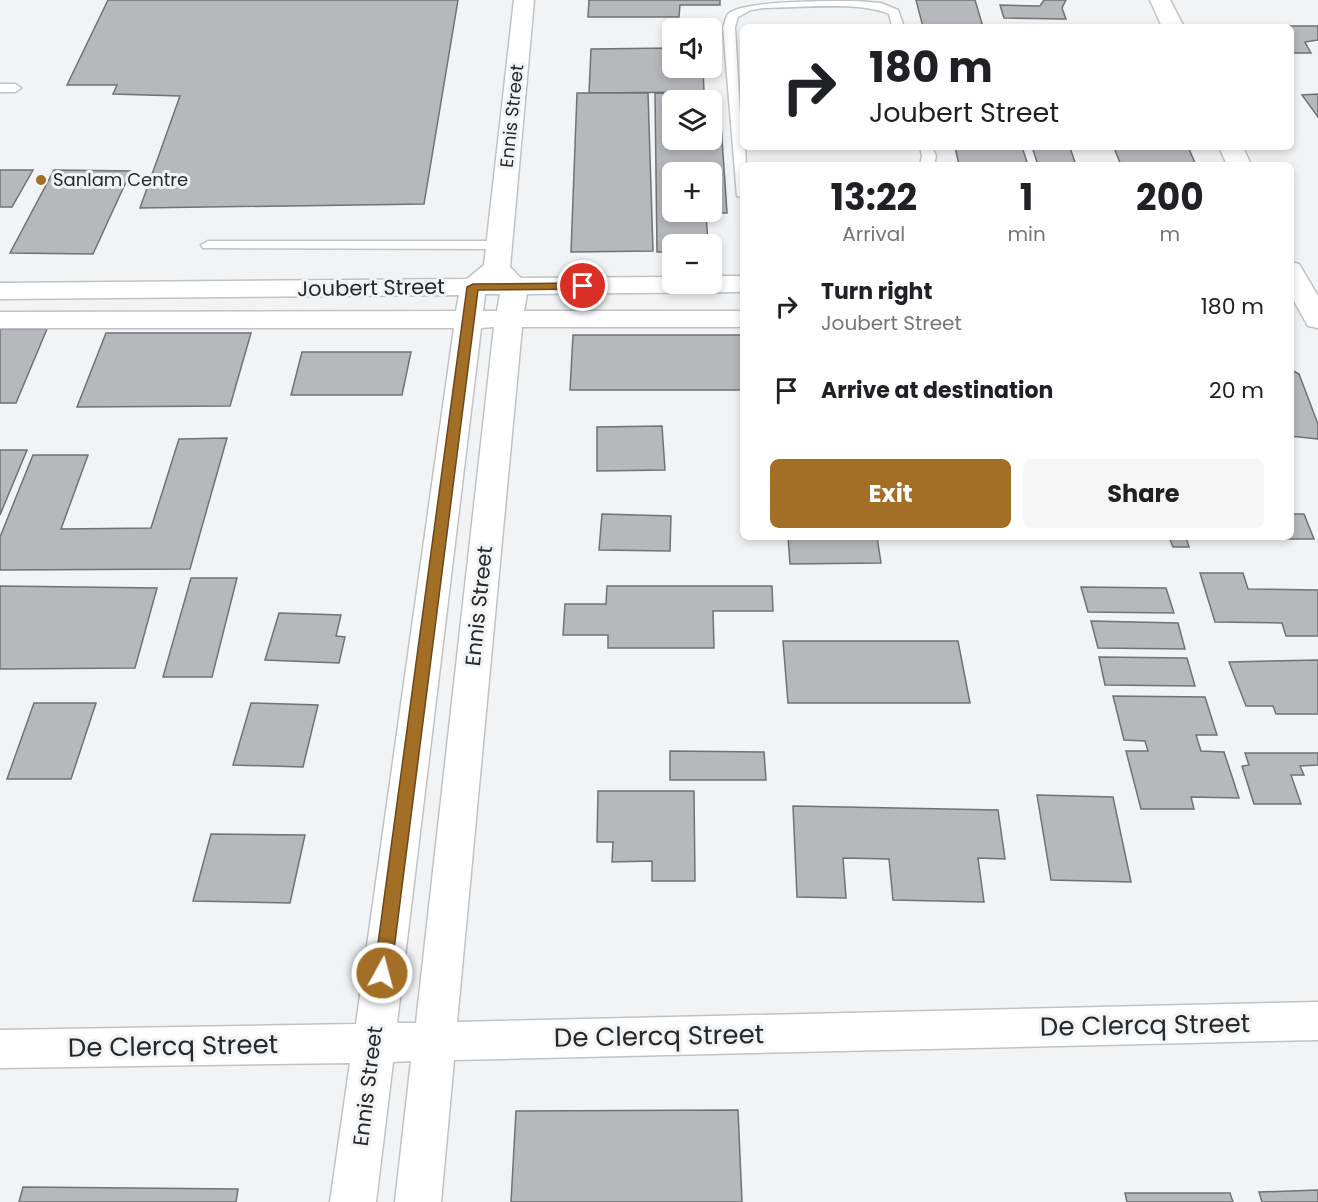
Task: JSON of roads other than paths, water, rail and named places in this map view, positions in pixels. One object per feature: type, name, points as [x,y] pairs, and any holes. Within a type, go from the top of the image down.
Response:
[{"type":"street","name":"Ennis Street","points":[[418,1202],[505,280],[524,0]]},
{"type":"street","points":[[1160,0],[1172,24]]},
{"type":"street","name":"Joubert Street","points":[[505,280],[740,318]]},
{"type":"street","name":"Joubert Street","points":[[0,320],[471,303],[505,280],[740,284]]},
{"type":"street","points":[[471,303],[505,280]]},
{"type":"street","name":"Joubert Street","points":[[0,291],[471,303]]},
{"type":"street","name":"Ennis Street","points":[[353,1202],[471,303]]},
{"type":"street","name":"De Clercq Street","points":[[0,1049],[373,1043],[1318,1021]]},
{"type":"lane","points":[[740,132],[738,80],[729,21],[732,15],[748,7],[842,3],[871,5],[894,12],[897,24]]},
{"type":"lane","points":[[0,88],[15,88]]},
{"type":"lane","points":[[208,245],[505,280]]},
{"type":"place","name":"Sanlam Centre","points":[[41,180]]}]
